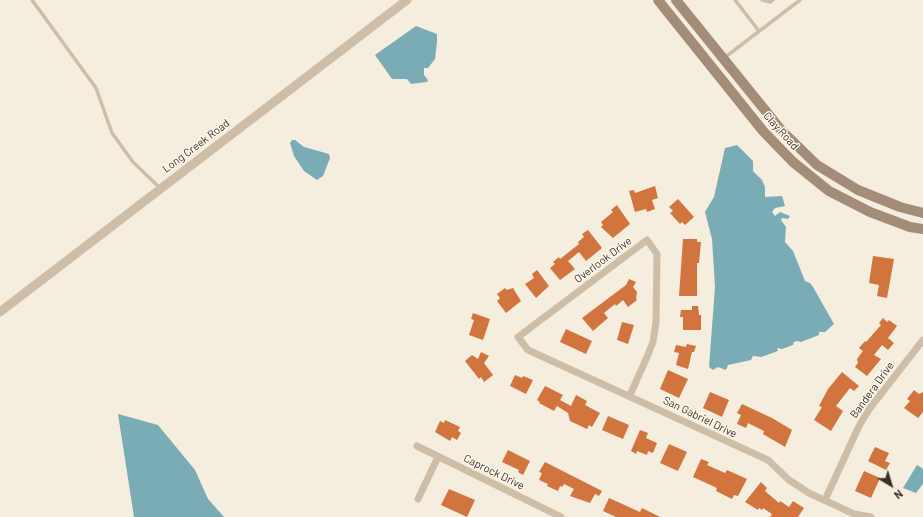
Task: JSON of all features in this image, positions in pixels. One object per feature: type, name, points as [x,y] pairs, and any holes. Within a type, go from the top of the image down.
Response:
[{"type":"main road","name":"Clay Road","points":[[658,0],[763,131],[793,162],[829,191],[870,212],[923,229]]},
{"type":"main road","name":"Clay Road","points":[[676,0],[781,130],[817,165],[858,190],[900,207],[923,213]]},
{"type":"street","name":"Long Creek Road","points":[[0,312],[406,0]]},
{"type":"street","name":"Overlook Drive","points":[[518,337],[648,240],[657,254],[656,322],[653,342],[630,395]]},
{"type":"street","name":"San Gabriel Drive","points":[[518,337],[528,350],[630,395],[768,460],[789,480],[809,493],[854,514],[871,517]]},
{"type":"street","name":"Bandera Drive","points":[[825,500],[863,420],[923,340]]},
{"type":"street","name":"Caprock Drive","points":[[417,446],[560,517]]},
{"type":"street","points":[[418,499],[438,457]]},
{"type":"lane","points":[[32,0],[96,88],[112,132],[134,162],[161,188]]},
{"type":"lane","points":[[735,0],[759,31]]},
{"type":"lane","points":[[762,0],[770,2],[773,0]]},
{"type":"lane","points":[[723,58],[800,0]]},
{"type":"water","points":[[416,26],[437,34],[437,42],[435,59],[428,68],[424,68],[424,75],[428,80],[427,82],[411,84],[407,79],[392,79],[375,55]]},
{"type":"water","points":[[292,140],[295,140],[304,147],[329,154],[330,158],[323,176],[317,180],[304,171],[294,156],[290,143]]},
{"type":"water","points":[[737,145],[753,161],[753,171],[762,180],[765,187],[765,197],[782,196],[785,206],[775,208],[772,212],[775,216],[780,212],[790,216],[788,219],[782,218],[781,220],[786,227],[785,242],[793,251],[805,281],[810,283],[813,287],[834,324],[825,332],[819,332],[819,335],[801,342],[794,342],[793,345],[782,349],[777,348],[778,351],[761,357],[753,356],[751,360],[728,365],[726,370],[718,367],[713,370],[709,367],[715,287],[712,239],[705,212],[714,197],[725,148]]},
{"type":"water","points":[[118,414],[158,425],[195,470],[208,499],[224,517],[134,517]]},
{"type":"water","points":[[917,465],[923,469],[923,484],[916,493],[903,488]]},
{"type":"building","points":[[655,186],[658,198],[652,200],[655,209],[647,212],[646,209],[635,212],[629,191],[634,190],[635,193]]},
{"type":"building","points":[[678,199],[694,217],[685,225],[682,222],[680,224],[670,213],[673,211],[669,207]]},
{"type":"building","points":[[617,205],[630,224],[613,238],[601,227],[603,225],[601,222],[613,212],[611,210]]},
{"type":"building","points":[[588,230],[602,248],[586,261],[579,252],[568,261],[575,269],[560,280],[550,268],[555,264],[553,262],[559,257],[560,259],[579,244],[578,242],[584,237],[582,234]]},
{"type":"building","points":[[683,239],[697,239],[697,242],[701,242],[699,263],[697,263],[697,296],[679,296]]},
{"type":"building","points":[[873,256],[894,259],[887,298],[877,296],[879,285],[869,283]]},
{"type":"building","points":[[537,270],[549,286],[536,298],[525,284],[534,278],[532,274]]},
{"type":"building","points":[[629,279],[636,282],[633,287],[637,292],[637,300],[628,307],[623,300],[616,306],[615,304],[604,313],[608,318],[593,331],[582,318],[626,285]]},
{"type":"building","points":[[505,288],[507,290],[513,288],[521,301],[506,313],[497,301],[500,298],[497,294]]},
{"type":"building","points":[[692,306],[698,306],[699,315],[701,315],[701,330],[683,330],[683,317],[680,317],[681,310],[692,310]]},
{"type":"building","points":[[473,313],[490,319],[483,340],[469,335],[474,320],[471,319]]},
{"type":"building","points":[[883,318],[887,322],[889,320],[897,326],[888,338],[894,343],[888,350],[882,345],[874,355],[881,359],[867,376],[855,367],[858,363],[857,359],[863,351],[859,348],[881,325],[879,323]]},
{"type":"building","points":[[622,322],[634,325],[628,344],[617,340]]},
{"type":"building","points":[[566,329],[592,341],[586,354],[560,342]]},
{"type":"building","points":[[687,344],[696,346],[694,352],[692,352],[688,369],[676,365],[679,353],[674,352],[676,345],[686,347]]},
{"type":"building","points":[[481,352],[489,356],[484,363],[493,375],[484,382],[481,377],[479,379],[465,361],[472,355],[478,359]]},
{"type":"building","points":[[668,370],[688,379],[679,398],[660,389]]},
{"type":"building","points":[[842,372],[859,386],[854,391],[850,388],[836,406],[843,411],[831,431],[814,420],[822,407],[819,406],[828,389]]},
{"type":"building","points":[[515,375],[533,380],[526,394],[510,386]]},
{"type":"building","points":[[545,386],[563,395],[560,400],[571,406],[576,395],[587,401],[585,405],[600,413],[592,427],[589,425],[587,429],[570,421],[568,413],[557,406],[554,411],[539,403],[540,402],[537,400]]},
{"type":"building","points":[[914,390],[919,394],[923,392],[923,412],[918,418],[904,408],[910,401],[907,399]]},
{"type":"building","points":[[710,392],[729,400],[722,417],[703,408]]},
{"type":"building","points":[[742,404],[772,418],[792,430],[785,447],[763,434],[764,431],[748,423],[746,428],[737,424],[741,415],[737,413]]},
{"type":"building","points":[[608,416],[629,425],[623,439],[602,430]]},
{"type":"building","points":[[445,420],[460,427],[458,431],[461,433],[457,440],[452,437],[450,441],[435,432],[440,421],[444,423]]},
{"type":"building","points":[[640,430],[648,433],[646,438],[657,443],[653,453],[648,451],[647,455],[637,451],[636,454],[631,451]]},
{"type":"building","points":[[669,444],[687,452],[678,471],[660,463]]},
{"type":"building","points":[[875,447],[889,453],[885,461],[890,463],[886,470],[868,461]]},
{"type":"building","points":[[508,450],[530,461],[523,475],[518,472],[519,470],[502,462]]},
{"type":"building","points":[[701,459],[709,462],[707,465],[725,473],[727,470],[747,479],[738,496],[734,495],[732,499],[716,491],[717,488],[693,477]]},
{"type":"building","points":[[545,462],[602,491],[599,496],[595,494],[590,503],[570,496],[574,489],[564,484],[562,487],[560,486],[558,491],[547,486],[548,484],[539,480],[542,473],[539,472]]},
{"type":"building","points":[[864,471],[880,478],[871,498],[855,491]]},
{"type":"building","points":[[761,482],[767,488],[765,491],[779,503],[780,501],[789,507],[793,501],[804,508],[798,517],[770,517],[772,514],[763,508],[762,510],[759,508],[758,510],[745,502]]},
{"type":"building","points":[[449,489],[475,500],[467,517],[441,505]]},
{"type":"building","points":[[609,498],[640,512],[642,508],[660,517],[616,517],[603,511]]}]
